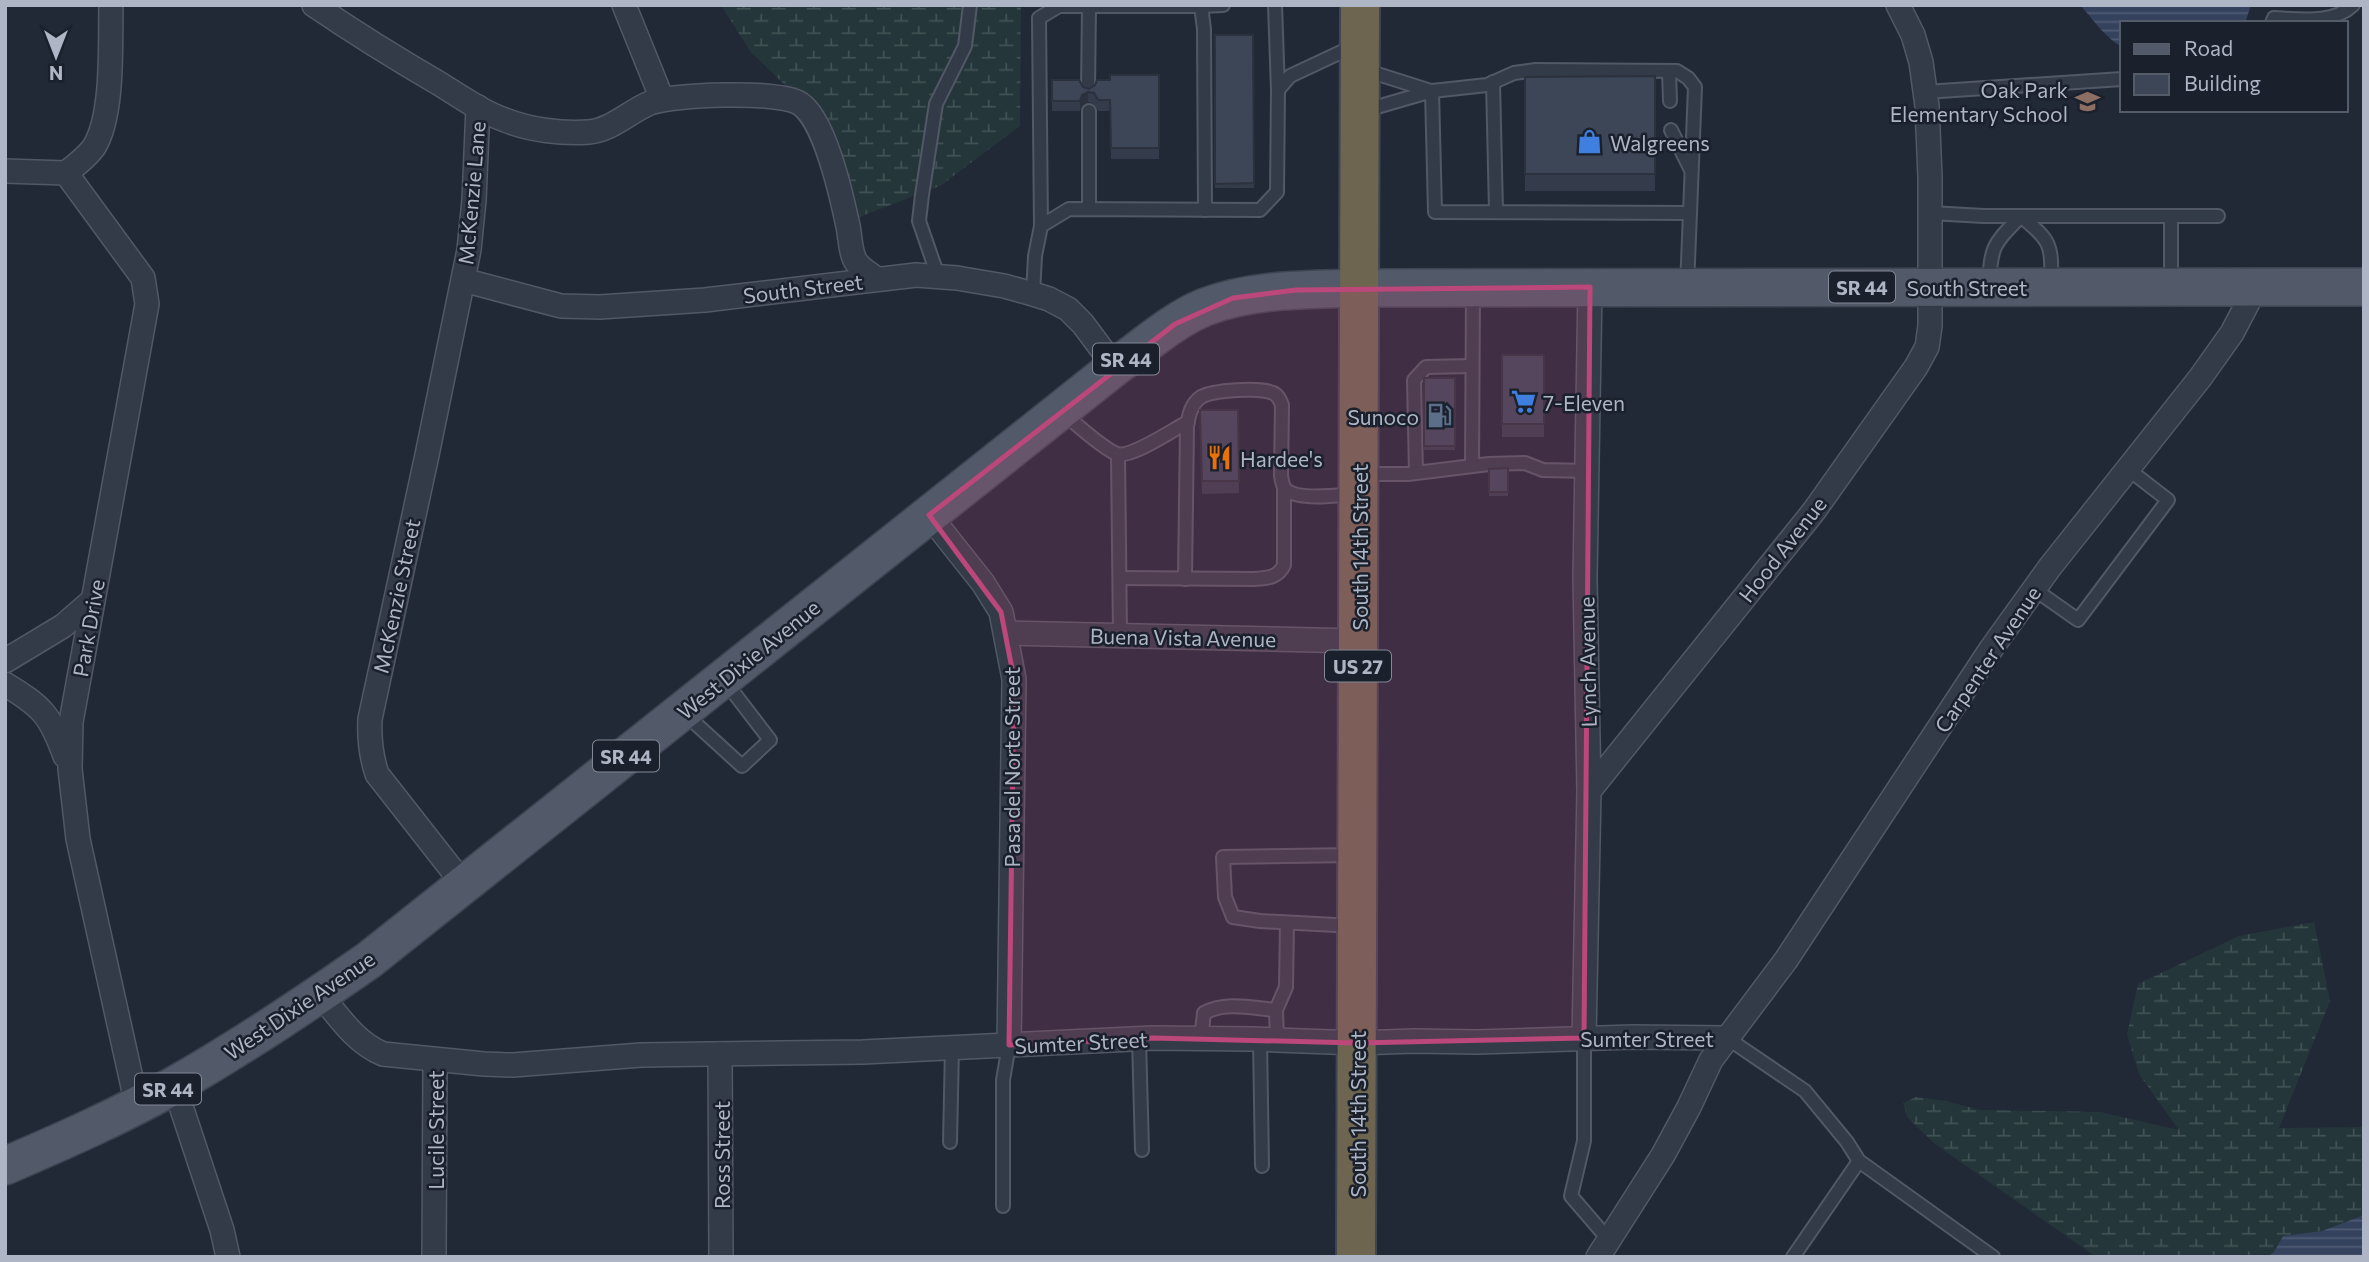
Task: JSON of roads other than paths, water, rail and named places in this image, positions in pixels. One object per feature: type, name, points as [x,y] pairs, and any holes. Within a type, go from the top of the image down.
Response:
[{"type":"highway","name":"South 14th Street","points":[[1356,1257],[1360,5]]},
{"type":"main road","name":"South Street","points":[[1360,288],[2364,287]]},
{"type":"main road","name":"West Dixie Avenue","points":[[5,1166],[174,1085],[243,1044],[369,960],[1115,367],[1175,324],[1203,308],[1261,294],[1360,288]]},
{"type":"street","points":[[5,171],[66,173],[93,147],[103,125],[110,52],[111,5]]},
{"type":"street","points":[[314,5],[362,38],[478,107],[522,126],[573,133],[592,132],[646,104],[662,99],[774,95],[795,101],[807,107],[813,114],[827,147],[854,258],[859,266],[877,279]]},
{"type":"street","points":[[624,5],[662,99]]},
{"type":"street","name":"Hood Avenue","points":[[1589,791],[1814,511],[1916,367],[1927,347],[1930,326],[1930,177],[1925,92],[1921,62],[1913,35],[1898,5]]},
{"type":"street","name":"McKenzie Lane","points":[[463,280],[474,200],[478,107]]},
{"type":"street","name":"Park Drive","points":[[66,173],[143,278],[147,304],[71,722],[70,769],[78,839],[137,1105]]},
{"type":"street","name":"South Street","points":[[463,280],[561,306],[600,307],[705,300],[916,275],[938,276],[1004,286],[1049,299],[1068,309],[1083,324],[1115,367]]},
{"type":"street","name":"McKenzie Street","points":[[463,280],[369,732],[371,755],[377,774],[464,885]]},
{"type":"street","name":"Lynch Avenue","points":[[1584,1038],[1589,791],[1585,578],[1590,286]]},
{"type":"street","name":"Carpenter Avenue","points":[[1727,1038],[1792,951],[1991,649],[2034,589],[2200,379],[2232,333],[2256,287]]},
{"type":"street","name":"Pasa del Norte Street","points":[[929,515],[983,583],[1001,612],[1014,679],[1009,1045]]},
{"type":"street","points":[[5,662],[63,626],[93,600]]},
{"type":"street","name":"Buena Vista Avenue","points":[[1007,633],[1358,641]]},
{"type":"street","points":[[5,684],[46,713],[55,727],[70,769]]},
{"type":"street","name":"Lucile Street","points":[[320,994],[354,1036],[369,1048],[383,1054],[435,1060],[434,1257]]},
{"type":"street","points":[[1603,1248],[1663,1155],[1711,1060],[1727,1038]]},
{"type":"street","name":"Sumter Street","points":[[435,1060],[513,1065],[641,1055],[863,1052],[1139,1039],[1357,1043],[1727,1038]]},
{"type":"street","name":"Ross Street","points":[[720,1054],[722,1257]]},
{"type":"street","points":[[174,1085],[228,1257]]},
{"type":"lane","points":[[938,276],[919,220],[936,104],[965,46],[970,5]]},
{"type":"lane","points":[[1033,294],[1035,256],[1041,226],[1039,12],[1059,6],[1223,5]]},
{"type":"lane","points":[[1041,226],[1069,209],[1260,210],[1277,192],[1275,5]]},
{"type":"lane","points":[[2273,15],[2318,20],[2345,12],[2353,5]]},
{"type":"lane","points":[[1088,91],[1089,6]]},
{"type":"lane","points":[[1202,6],[1205,210]]},
{"type":"lane","points":[[1278,90],[1290,76],[1360,55],[1432,91]]},
{"type":"lane","points":[[1360,112],[1432,91],[1469,88],[1514,73],[1536,70],[1677,71],[1695,87],[1687,286]]},
{"type":"lane","points":[[1669,71],[1670,101]]},
{"type":"lane","points":[[1925,92],[2120,79]]},
{"type":"lane","points":[[1493,82],[1496,211]]},
{"type":"lane","points":[[1432,91],[1435,212],[1690,213]]},
{"type":"lane","points":[[1089,111],[1089,209]]},
{"type":"lane","points":[[1671,130],[1692,174]]},
{"type":"lane","points":[[1930,213],[2218,216]]},
{"type":"lane","points":[[1989,286],[1990,254],[1999,238],[2021,216]]},
{"type":"lane","points":[[2021,216],[2046,237],[2052,252],[2051,286]]},
{"type":"lane","points":[[2171,216],[2171,287]]},
{"type":"lane","points":[[1472,466],[1474,287]]},
{"type":"lane","points":[[1416,473],[1415,380],[1426,367],[1472,366]]},
{"type":"lane","points":[[1120,578],[1185,579],[1254,579],[1269,578],[1280,572],[1284,565],[1282,405],[1274,393],[1259,390],[1219,393],[1201,397],[1191,408],[1188,422],[1185,579]]},
{"type":"lane","points":[[1060,411],[1118,455],[1131,453],[1188,422]]},
{"type":"lane","points":[[1118,455],[1120,635]]},
{"type":"lane","points":[[1284,488],[1292,494],[1305,496],[1416,473],[1525,463],[1543,470],[1587,471]]},
{"type":"lane","points":[[2034,589],[2078,620],[2168,500],[2128,469]]},
{"type":"lane","points":[[683,711],[742,766],[771,740],[723,679]]},
{"type":"lane","points":[[1357,855],[1223,857],[1225,897],[1233,917],[1357,926]]},
{"type":"lane","points":[[1262,1166],[1269,1040],[1276,1010],[1286,987],[1287,923]]},
{"type":"lane","points":[[1202,1039],[1205,1013],[1214,1008],[1276,1010]]},
{"type":"lane","points":[[1584,1038],[1584,1141],[1570,1196],[1603,1248]]},
{"type":"lane","points":[[1727,1038],[1805,1091],[1847,1142],[1859,1161],[1993,1257]]},
{"type":"lane","points":[[1139,1039],[1142,1150]]},
{"type":"lane","points":[[1003,1206],[1003,1080],[1009,1045]]},
{"type":"lane","points":[[950,1142],[952,1048]]},
{"type":"lane","points":[[1793,1257],[1859,1161]]},
{"type":"water","points":[[2080,5],[2251,5],[2246,21],[2120,21],[2120,46],[2104,33]]},
{"type":"water","points":[[2364,1215],[2364,1257],[2267,1257],[2274,1252],[2283,1236],[2322,1231]]},
{"type":"place","name":"Oak Park Elementary School","points":[[2088,101]]},
{"type":"place","name":"Walgreens","points":[[1590,142]]},
{"type":"place","name":"7-Eleven","points":[[1523,402]]},
{"type":"place","name":"Sunoco","points":[[1439,416]]},
{"type":"place","name":"Hardee's","points":[[1220,458]]}]
